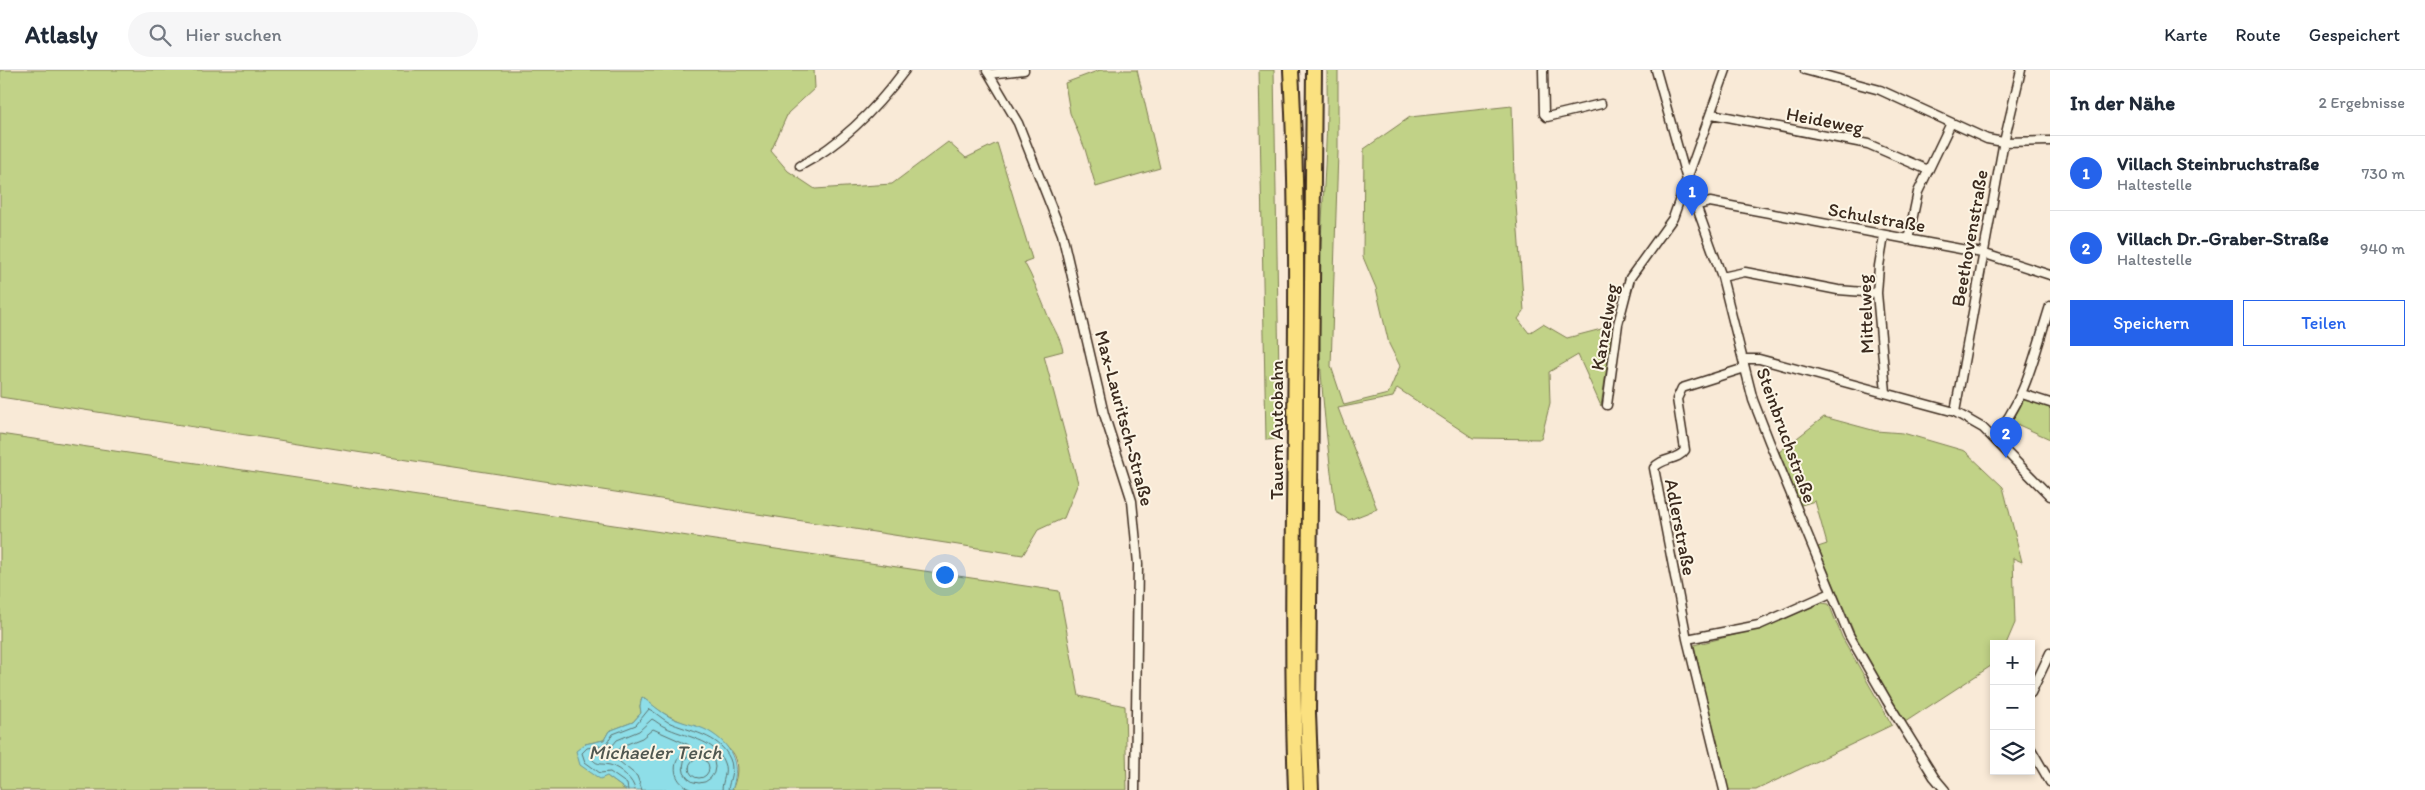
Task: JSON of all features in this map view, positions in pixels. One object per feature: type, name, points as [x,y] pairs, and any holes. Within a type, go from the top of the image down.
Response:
[{"type":"highway","name":"Tauern Autobahn","points":[[1291,70],[1295,207],[1293,705],[1296,790]]},
{"type":"highway","name":"Tauern Autobahn","points":[[1311,790],[1308,675],[1314,70]]},
{"type":"street","points":[[800,166],[829,150],[872,111],[905,70]]},
{"type":"street","points":[[988,72],[1024,70]]},
{"type":"street","points":[[1542,70],[1544,114],[1547,117],[1601,104]]},
{"type":"street","name":"Steinbruchstraße","points":[[1656,70],[1687,180],[1722,277],[1754,400],[1769,441],[1849,635],[1934,777],[1946,790]]},
{"type":"street","points":[[1687,180],[1696,148],[1712,114],[1726,70]]},
{"type":"street","points":[[1805,70],[1880,90],[1982,137],[2003,142],[2050,142]]},
{"type":"street","name":"Beethovenstraße","points":[[1955,412],[2003,142],[2021,70]]},
{"type":"street","name":"Max-Lauritsch-Straße","points":[[988,72],[1018,122],[1062,234],[1104,414],[1134,509],[1138,564],[1135,790]]},
{"type":"street","name":"Heideweg","points":[[1712,114],[1868,144],[1928,170]]},
{"type":"street","points":[[1908,240],[1918,192],[1951,123]]},
{"type":"street","name":"Kanzelweg","points":[[1607,405],[1618,324],[1630,278],[1673,218],[1687,180]]},
{"type":"street","name":"Schulstraße","points":[[1696,206],[1710,202],[1982,253],[2050,276]]},
{"type":"street","name":"Mittelweg","points":[[1884,236],[1877,293],[1886,392]]},
{"type":"street","points":[[1722,277],[1745,272],[1838,290],[1877,293]]},
{"type":"street","points":[[1993,438],[2007,422],[2022,394],[2050,306]]},
{"type":"street","points":[[1743,359],[1759,359],[1955,412],[1983,428],[2050,496]]},
{"type":"street","name":"Adlerstraße","points":[[1724,790],[1687,639],[1654,468],[1660,462],[1679,456],[1685,450],[1677,400],[1682,388],[1745,368]]},
{"type":"street","points":[[2022,394],[2050,403]]},
{"type":"street","points":[[1687,639],[1759,625],[1831,593]]},
{"type":"street","points":[[2035,685],[2050,653]]},
{"type":"street","points":[[2035,756],[2050,782]]},
{"type":"green space","points":[[0,70],[814,70],[815,88],[788,113],[771,151],[788,171],[815,189],[892,184],[948,142],[966,158],[997,143],[1032,259],[1024,262],[1058,335],[1063,351],[1044,356],[1078,483],[1064,518],[1038,530],[1023,555],[0,397]]},
{"type":"green space","points":[[1100,70],[1137,70],[1160,168],[1096,187],[1085,149],[1070,113],[1065,83]]},
{"type":"green space","points":[[1259,70],[1274,70],[1280,439],[1266,440]]},
{"type":"green space","points":[[1327,70],[1338,70],[1338,152],[1331,366],[1344,405],[1388,394],[1400,366],[1389,344],[1376,288],[1363,257],[1364,149],[1410,117],[1512,106],[1514,178],[1524,311],[1518,319],[1529,333],[1543,324],[1567,338],[1613,326],[1601,406],[1578,355],[1549,372],[1550,403],[1541,439],[1473,438],[1397,388],[1393,397],[1338,408],[1377,509],[1349,520],[1336,512],[1321,371],[1319,292]]},
{"type":"green space","points":[[2024,399],[2050,406],[2050,439],[2012,422]]},
{"type":"green space","points":[[1824,417],[1876,431],[1903,433],[1965,451],[2003,487],[2022,562],[2013,558],[2015,623],[2008,640],[1990,640],[1990,667],[1905,722],[1855,635],[1818,547],[1827,544],[1815,501],[1801,505],[1779,452]]},
{"type":"green space","points":[[0,434],[1059,591],[1079,696],[1125,706],[1127,790],[732,790],[737,771],[735,759],[731,752],[717,739],[664,713],[642,697],[641,713],[633,722],[609,731],[604,740],[585,744],[607,776],[626,790],[0,790]]},
{"type":"green space","points":[[1822,603],[1829,604],[1842,637],[1892,725],[1756,790],[1727,790],[1694,645],[1759,629]]},
{"type":"water","name":"Michaeler Teich","points":[[642,697],[670,717],[708,731],[726,745],[735,766],[732,790],[626,790],[607,776],[600,779],[580,765],[576,751],[585,744],[604,740],[609,731],[633,722],[641,713]]},
{"type":"place","name":"Villach Steinbruchstraße","points":[[1692,216]]},
{"type":"place","name":"Villach Dr.-Graber-Straße","points":[[2006,458]]}]
